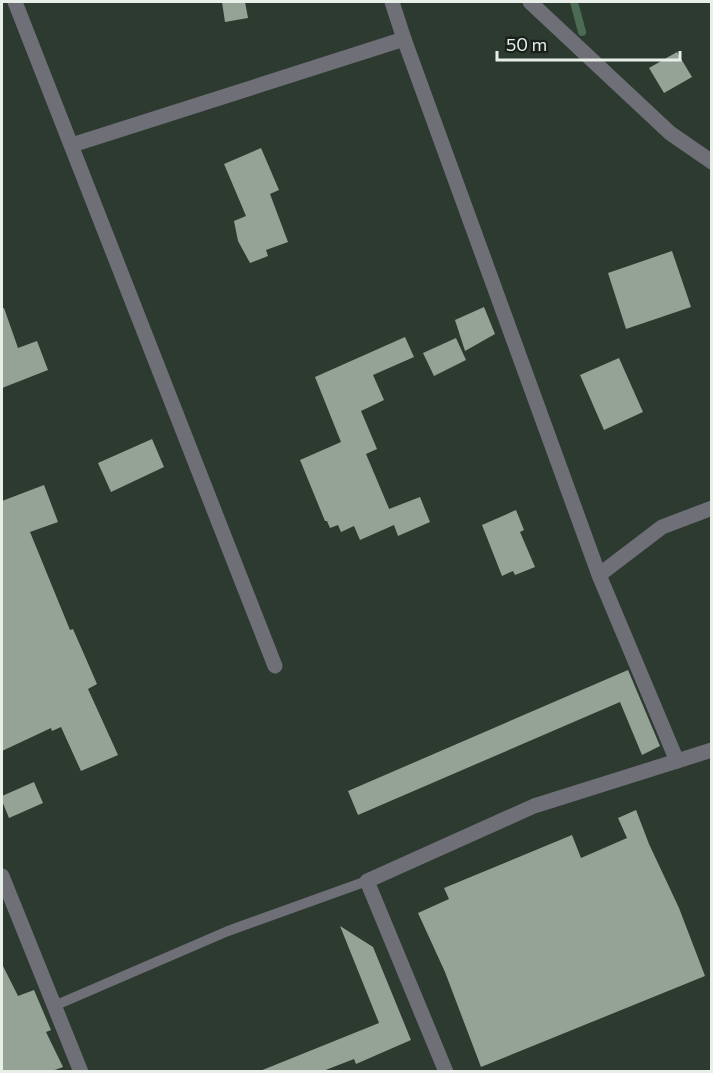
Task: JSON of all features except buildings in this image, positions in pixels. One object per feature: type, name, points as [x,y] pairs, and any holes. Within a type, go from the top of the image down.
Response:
[{"type":"street","points":[[15,2],[275,666]]},
{"type":"street","points":[[392,2],[599,575],[677,761]]},
{"type":"street","points":[[530,2],[670,133],[711,162]]},
{"type":"street","points":[[72,145],[404,39]]},
{"type":"street","points":[[599,575],[662,527],[711,508]]},
{"type":"street","points":[[446,1071],[367,881],[534,806],[711,750]]},
{"type":"street","points":[[2,876],[81,1071]]},
{"type":"lane","points":[[54,1006],[228,931],[367,881]]},
{"type":"waterway","points":[[574,2],[582,32]]}]
